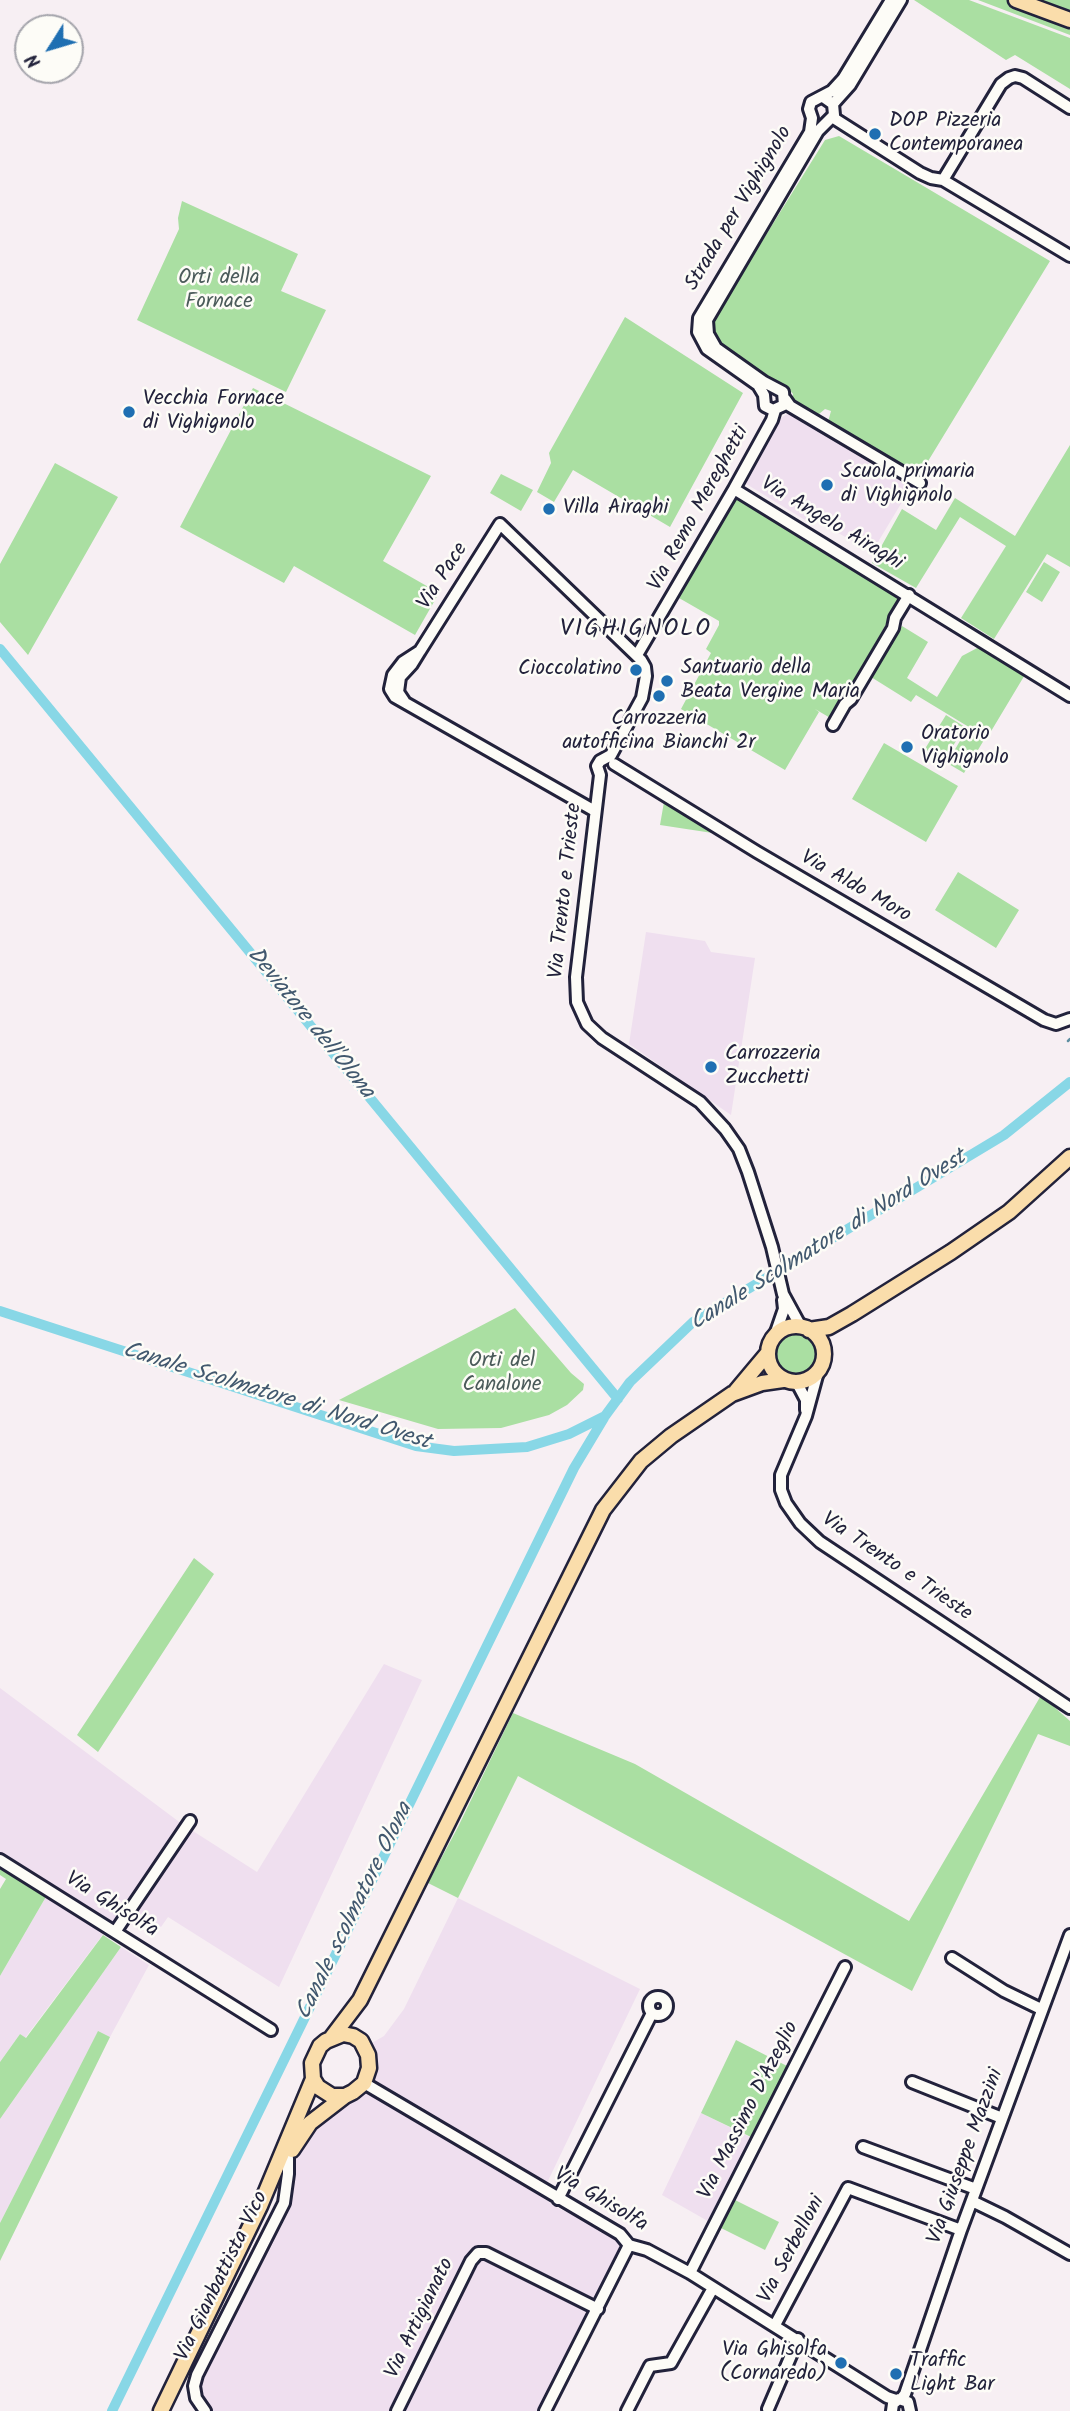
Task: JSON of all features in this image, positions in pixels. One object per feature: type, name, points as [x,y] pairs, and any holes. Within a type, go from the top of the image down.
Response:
[{"type":"main road","points":[[1016,0],[1070,20]]},
{"type":"main road","points":[[790,1381],[771,1368],[767,1354],[769,1343],[775,1335],[785,1328],[829,1327],[852,1314],[992,1224],[1030,1195],[1070,1157]]},
{"type":"main road","points":[[732,1394],[762,1383],[808,1380],[818,1372],[824,1353],[852,1314]]},
{"type":"main road","points":[[805,1328],[819,1338],[824,1353]]},
{"type":"main road","points":[[345,2096],[325,2093],[313,2079],[311,2071],[315,2056],[320,2046],[332,2036],[360,2000],[603,1510],[628,1476],[655,1448],[732,1394],[767,1354]]},
{"type":"main road","points":[[260,2206],[310,2123],[364,2083],[369,2055],[357,2027],[360,2000]]},
{"type":"main road","points":[[332,2036],[342,2034],[361,2041]]},
{"type":"main road","points":[[160,2411],[260,2206],[313,2079]]},
{"type":"street","points":[[828,100],[891,0]]},
{"type":"street","points":[[828,100],[834,113],[828,120],[817,122],[811,118],[811,102],[828,100],[850,85],[901,0]]},
{"type":"street","points":[[943,180],[1001,84],[1009,78],[1023,78],[1070,108]]},
{"type":"street","name":"Strada per Vighignolo","points":[[703,319],[810,132],[811,118]]},
{"type":"street","points":[[828,120],[920,173],[943,180],[1070,257]]},
{"type":"street","name":"Strada per Vighignolo","points":[[703,319],[828,120]]},
{"type":"street","points":[[703,319],[716,348],[768,391],[783,392],[779,408]]},
{"type":"street","points":[[768,391],[763,402],[920,483]]},
{"type":"street","name":"Via Remo Mereghetti","points":[[637,655],[779,408]]},
{"type":"street","name":"Via Angelo Airaghi","points":[[734,489],[1070,696]]},
{"type":"street","name":"Via Pace","points":[[596,811],[404,701],[398,692],[400,677],[412,664],[500,524],[637,655]]},
{"type":"street","name":"Via Angelo Airaghi","points":[[833,725],[893,628],[895,618],[909,595]]},
{"type":"street","name":"Via Trento e Trieste","points":[[637,655],[645,667],[644,693],[611,767],[598,788],[575,995],[587,1024],[603,1038],[700,1102],[739,1149],[772,1247],[783,1294],[784,1309],[775,1335]]},
{"type":"street","name":"Via Aldo Moro","points":[[611,767],[1044,1020],[1056,1024],[1070,1018]]},
{"type":"street","name":"Via Trento e Trieste","points":[[783,1294],[805,1328]]},
{"type":"street","name":"Via Trento e Trieste","points":[[818,1372],[806,1416],[783,1465],[781,1483],[786,1503],[809,1533],[1070,1708]]},
{"type":"street","points":[[790,1381],[806,1400],[806,1416]]},
{"type":"street","points":[[115,1932],[190,1821]]},
{"type":"street","name":"Via Ghisolfa","points":[[0,1860],[271,2030]]},
{"type":"street","name":"Via Giuseppe Mazzini","points":[[902,2403],[961,2230],[1070,1935]]},
{"type":"street","points":[[952,1958],[1004,1991],[1041,2009]]},
{"type":"street","name":"Via Massimo D'Azeglio","points":[[690,2273],[845,1966]]},
{"type":"street","points":[[558,2199],[652,2013]]},
{"type":"street","points":[[912,2082],[1002,2118]]},
{"type":"street","name":"Via Ghisolfa","points":[[364,2083],[620,2234],[629,2245],[647,2250],[690,2273],[902,2403]]},
{"type":"street","points":[[863,2147],[976,2189]]},
{"type":"street","name":"Via Gianbattista Vico","points":[[205,2411],[196,2398],[194,2386],[197,2375],[284,2203],[288,2158]]},
{"type":"street","name":"Via Serbelloni","points":[[775,2325],[848,2188],[961,2230]]},
{"type":"street","points":[[972,2202],[1005,2217],[1070,2255]]},
{"type":"street","points":[[545,2411],[629,2245]]},
{"type":"street","name":"Via Artigianato","points":[[397,2411],[471,2261],[478,2253],[486,2253],[598,2309]]},
{"type":"street","points":[[627,2411],[650,2366],[671,2363],[713,2288]]},
{"type":"street","points":[[768,2409],[798,2339]]},
{"type":"shaded area","name":"Scuola primaria di Vighignolo","points":[[790,412],[911,487],[872,552],[808,516],[805,520],[743,482],[778,420]]},
{"type":"shaded area","points":[[646,932],[705,941],[711,952],[755,958],[731,1115],[629,1044]]},
{"type":"shaded area","points":[[384,1664],[422,1680],[279,1987],[168,1917],[161,1927],[135,1911],[121,1931],[110,1925],[25,2038],[20,2034],[0,2062],[0,1976],[47,1895],[0,1867],[0,1688],[182,1824],[257,1872]]},
{"type":"shaded area","points":[[458,1898],[640,1989],[546,2185],[370,2081],[370,2044],[384,2036],[404,2009]]},
{"type":"shaded area","points":[[121,1947],[149,1965],[110,2037],[98,2032],[0,2223],[0,2119]]},
{"type":"shaded area","points":[[364,2083],[511,2174],[556,2207],[615,2235],[629,2245],[547,2411],[205,2411],[202,2408],[197,2375],[284,2203],[289,2165],[298,2140]]},
{"type":"shaded area","points":[[701,2113],[756,2140],[713,2224],[662,2195]]},
{"type":"green space","points":[[914,0],[969,0],[1070,38],[1070,89],[1015,55],[1006,60]]},
{"type":"green space","points":[[978,0],[1070,0],[1070,35]]},
{"type":"green space","points":[[839,136],[1050,261],[919,476],[828,422],[831,411],[825,409],[819,414],[813,413],[792,400],[793,394],[786,385],[774,384],[723,349],[715,332],[715,317],[825,140]]},
{"type":"green space","name":"Orti della Fornace","points":[[182,201],[298,254],[281,291],[326,310],[286,392],[137,320],[179,229],[178,218]]},
{"type":"green space","points":[[625,317],[743,393],[670,527],[573,470],[554,502],[537,492],[551,463],[549,453]]},
{"type":"green space","points":[[253,388],[431,476],[383,561],[439,593],[415,635],[294,566],[284,583],[180,527]]},
{"type":"green space","points":[[1070,445],[1070,567],[1047,554],[994,639],[961,618],[1006,546],[960,517],[916,588],[872,563],[902,509],[936,530],[955,498],[1015,536]]},
{"type":"green space","points":[[55,463],[118,497],[28,655],[0,622],[0,564]]},
{"type":"green space","points":[[501,474],[533,490],[521,511],[490,493]]},
{"type":"green space","points":[[740,498],[901,598],[832,719],[815,709],[819,712],[785,770],[681,709],[711,653],[706,649],[719,621],[679,598],[733,499]]},
{"type":"green space","points":[[1044,562],[1060,572],[1042,602],[1026,592]]},
{"type":"green space","points":[[902,626],[928,642],[907,678],[937,697],[962,656],[981,646],[1026,673],[987,738],[916,695],[911,702],[871,677]]},
{"type":"green space","points":[[946,715],[965,727],[942,763],[923,752]]},
{"type":"green space","points":[[967,729],[984,740],[964,773],[947,763]]},
{"type":"green space","points":[[884,743],[958,786],[926,842],[852,799]]},
{"type":"green space","points":[[664,802],[719,834],[660,825]]},
{"type":"green space","points":[[958,872],[1019,910],[996,948],[935,910]]},
{"type":"green space","name":"Orti del Canalone","points":[[515,1308],[571,1373],[584,1384],[583,1390],[567,1405],[549,1415],[501,1428],[438,1429],[339,1400]]},
{"type":"green space","points":[[796,1334],[804,1335],[810,1340],[815,1346],[815,1362],[810,1368],[804,1373],[796,1374],[788,1373],[782,1368],[777,1362],[776,1354],[777,1346],[782,1340],[788,1335]]},
{"type":"green space","points":[[194,1558],[214,1574],[98,1752],[77,1735]]},
{"type":"green space","points":[[1043,1692],[1055,1700],[1053,1706],[1070,1721],[1070,1746],[1038,1734],[912,1991],[518,1776],[458,1898],[428,1883],[513,1713],[635,1764],[909,1921]]},
{"type":"green space","points":[[0,1867],[47,1895],[0,1976],[0,1889],[6,1879],[0,1875]]},
{"type":"green space","points":[[103,1935],[121,1947],[0,2119],[0,2062],[20,2034],[26,2038]]},
{"type":"green space","points":[[98,2031],[110,2037],[0,2261],[0,2223]]},
{"type":"green space","points":[[736,2040],[787,2066],[751,2137],[701,2113]]},
{"type":"green space","points":[[733,2199],[779,2222],[765,2250],[719,2227]]},
{"type":"waterway","name":"Deviatore dell'Olona","points":[[0,649],[618,1399]]},
{"type":"waterway","name":"Canale Scolmatore di Nord Ovest","points":[[0,1311],[416,1446],[454,1451],[527,1447],[569,1434],[605,1416],[630,1382],[693,1322],[1004,1135],[1070,1082]]},
{"type":"waterway","name":"Canale scolmatore Olona","points":[[112,2411],[574,1468],[604,1418]]},
{"type":"place","name":"DOP Pizzeria Contemporanea","points":[[875,134]]},
{"type":"place","name":"Vecchia Fornace di Vighignolo","points":[[129,412]]},
{"type":"place","name":"Scuola primaria di Vighignolo","points":[[827,485]]},
{"type":"place","name":"Villa Airaghi","points":[[549,509]]},
{"type":"place","name":"Cioccolatino","points":[[636,670]]},
{"type":"place","name":"Santuario della Beata Vergine Maria","points":[[667,681]]},
{"type":"place","name":"Carrozzeria autofficina Bianchi 2r","points":[[659,696]]},
{"type":"place","name":"Oratorio Vighignolo","points":[[907,747]]},
{"type":"place","name":"Carrozzeria Zucchetti","points":[[711,1067]]},
{"type":"place","name":"Via Ghisolfa (Cornaredo)","points":[[841,2363]]},
{"type":"place","name":"Traffic Light Bar","points":[[896,2374]]},
{"type":"district","name":"VIGHIGNOLO","points":[[636,631]]}]
